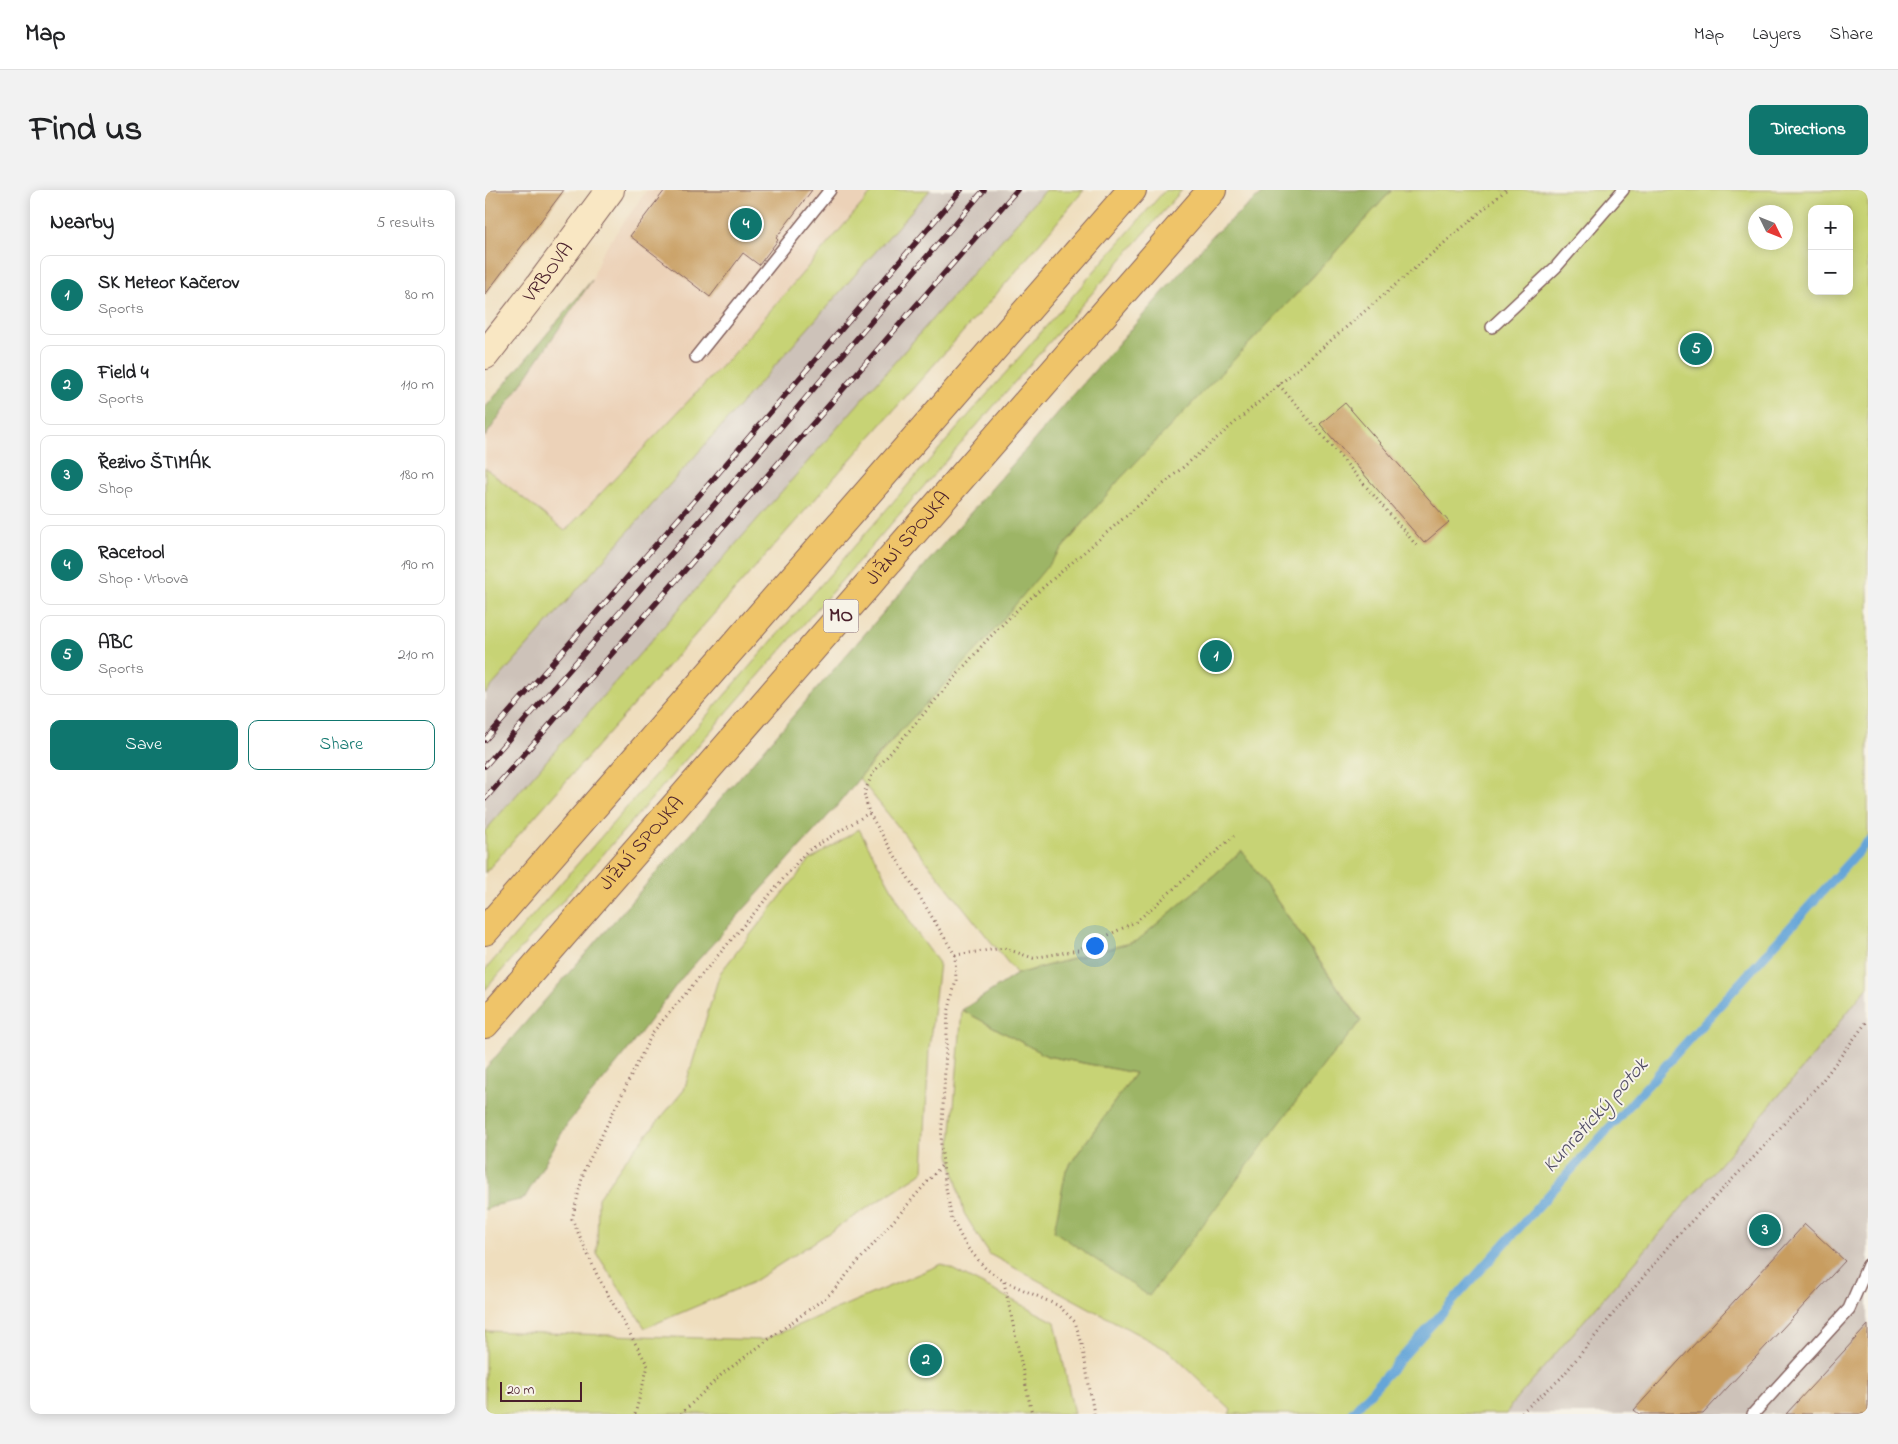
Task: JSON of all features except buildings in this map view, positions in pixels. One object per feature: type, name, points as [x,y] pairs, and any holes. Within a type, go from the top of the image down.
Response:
[{"type":"highway","points":[[485,931],[1132,190]]},
{"type":"highway","name":"JIŽNÍ SPOJKA","points":[[485,1024],[1212,190]]},
{"type":"main road","name":"VRBOVA","points":[[485,355],[610,190]]},
{"type":"lane","points":[[696,357],[830,190]]},
{"type":"lane","points":[[1492,328],[1555,267],[1623,190]]},
{"type":"lane","points":[[1753,1414],[1849,1309],[1868,1265]]},
{"type":"path","points":[[1094,1414],[1082,1344],[1075,1322],[1059,1306],[1004,1281],[986,1269],[967,1246],[952,1219],[941,1144],[948,1013],[956,980],[955,955],[869,813],[864,793],[873,773],[986,641],[1019,608],[1506,190]]},
{"type":"path","points":[[1279,385],[1417,546]]},
{"type":"path","points":[[635,1414],[648,1366],[597,1275],[572,1219],[584,1171],[653,1032],[806,852],[869,813]]},
{"type":"path","points":[[955,955],[1005,948],[1033,958],[1078,950],[1137,922],[1234,836]]},
{"type":"path","points":[[1517,1414],[1522,1412],[1561,1378],[1675,1238],[1755,1156],[1821,1081],[1868,1020]]},
{"type":"path","points":[[681,1414],[722,1374],[830,1294],[943,1164]]},
{"type":"path","points":[[1004,1281],[1032,1414]]},
{"type":"shaded area","points":[[647,190],[874,190],[732,355],[565,531],[485,468],[485,437],[592,280],[601,254]]},
{"type":"shaded area","points":[[930,190],[1045,190],[485,831],[485,694]]},
{"type":"shaded area","points":[[1868,986],[1868,1414],[1506,1414],[1512,1404],[1813,1056]]},
{"type":"green space","points":[[874,190],[930,190],[485,694],[485,468],[565,531],[732,355]]},
{"type":"green space","points":[[1045,190],[1084,190],[1007,282],[485,873],[485,831]]},
{"type":"green space","points":[[1165,190],[1182,190],[485,990],[485,970]]},
{"type":"green space","points":[[1266,190],[1392,190],[1307,283],[1119,480],[985,641],[877,756],[836,807],[680,980],[624,1055],[567,1124],[524,1199],[497,1205],[485,1210],[485,1069],[1213,235]]},
{"type":"green space","points":[[1392,190],[1868,190],[1868,986],[1813,1056],[1512,1404],[1506,1414],[1229,1414],[1231,1410],[1169,1351],[989,1254],[964,1213],[950,1155],[962,1010],[1047,1056],[1135,1073],[1066,1170],[1326,1062],[1361,1020],[1242,851],[1137,941],[1017,974],[859,778],[1072,537],[1118,480],[1307,283]]},
{"type":"green space","points":[[592,280],[485,437],[485,408]]},
{"type":"green space","points":[[859,829],[914,929],[939,963],[929,1049],[923,1172],[751,1283],[645,1328],[597,1254],[598,1198],[623,1163],[684,1090],[720,973],[809,861]]},
{"type":"green space","points":[[1242,851],[1361,1021],[1326,1062],[1149,1296],[1054,1231],[1066,1170],[1135,1073],[1047,1056],[962,1010],[1017,974],[1137,941]]},
{"type":"green space","points":[[942,1264],[1055,1322],[1074,1414],[485,1414],[485,1331],[763,1340]]},
{"type":"waterway","name":"Kunratický potok","points":[[1351,1414],[1868,841]]},
{"type":"railway","points":[[485,740],[708,485],[961,190]]},
{"type":"railway","points":[[485,766],[721,497],[984,190]]},
{"type":"railway","points":[[485,799],[1017,190]]},
{"type":"place","name":"Racetool","points":[[746,224]]},
{"type":"place","name":"ABC","points":[[1696,349]]},
{"type":"place","name":"SK Meteor Kačerov","points":[[1216,656]]},
{"type":"place","name":"Řezivo ŠTIMÁK","points":[[1765,1230]]},
{"type":"place","name":"Field 4","points":[[926,1360]]}]
